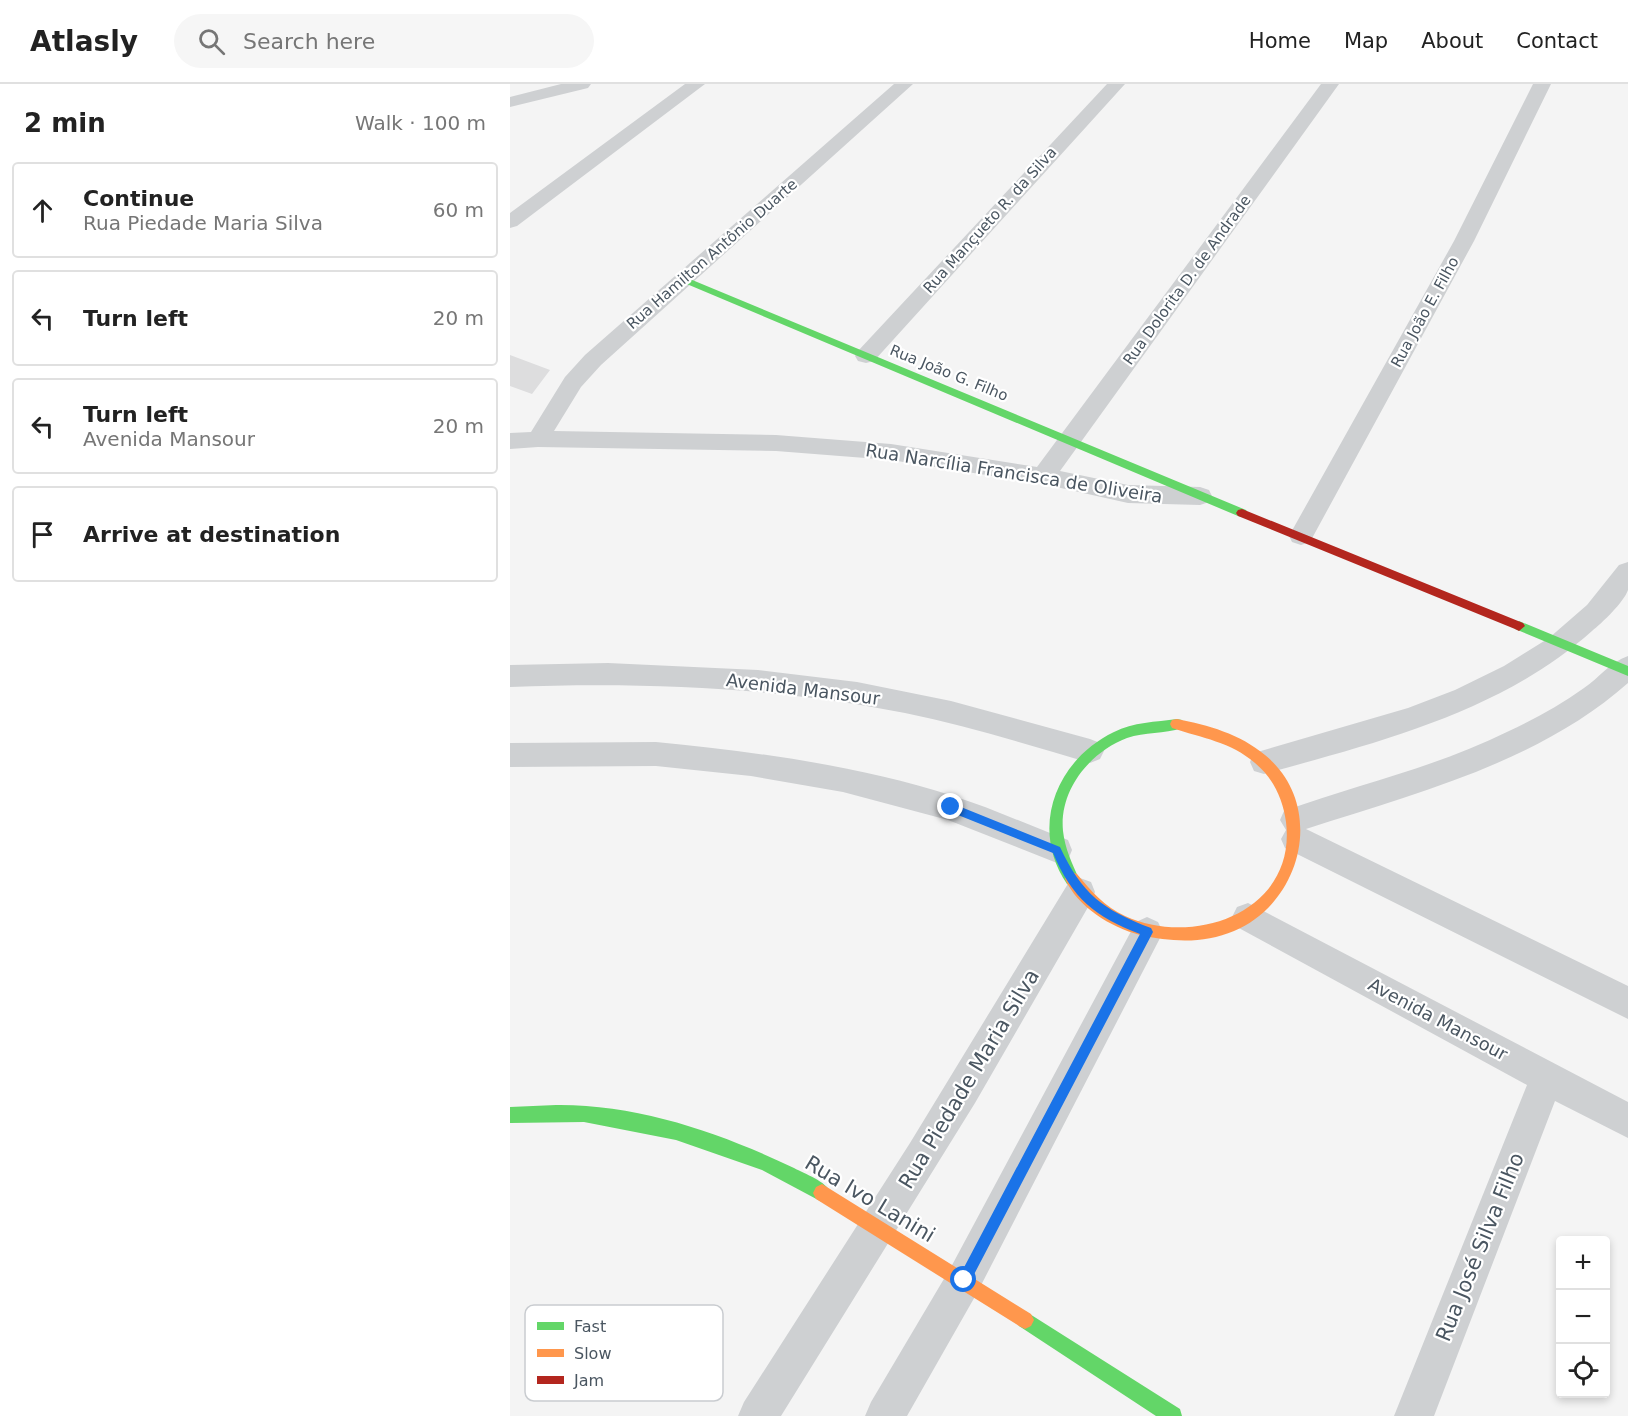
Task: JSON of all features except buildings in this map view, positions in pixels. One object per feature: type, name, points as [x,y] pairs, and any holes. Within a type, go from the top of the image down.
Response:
[{"type":"street","points":[[510,102],[582,84]]},
{"type":"street","points":[[510,222],[696,84]]},
{"type":"street","name":"Rua Hamilton Antônio Duarte","points":[[538,439],[573,382],[593,360],[904,84]]},
{"type":"street","name":"Rua Mançueto R. da Silva","points":[[866,356],[1116,84]]},
{"type":"street","name":"Rua Dolorita D. de Andrade","points":[[1043,476],[1071,441],[1330,84]]},
{"type":"street","name":"Rua João E. Filho","points":[[1301,536],[1464,241],[1542,84]]},
{"type":"street","name":"Rua João G. Filho","points":[[685,280],[1200,496]]},
{"type":"street","name":"Rua Narcília Francisca de Oliveira","points":[[510,441],[538,439],[776,443],[891,452],[1043,476],[1128,494],[1200,496],[1560,644],[1627,669]]},
{"type":"street","points":[[1264,762],[1382,729],[1441,707],[1499,681],[1560,644],[1595,614],[1628,572]]},
{"type":"street","points":[[1295,830],[1472,760],[1533,732],[1584,703],[1627,669]]},
{"type":"street","name":"Avenida Mansour","points":[[510,676],[651,675],[795,686],[905,702],[1090,751]]},
{"type":"street","points":[[1177,724],[1224,735],[1245,747],[1264,762],[1278,779],[1288,799],[1295,830],[1292,862],[1282,883],[1268,902],[1248,917],[1226,928],[1200,934],[1174,935],[1147,932],[1099,909],[1080,892],[1066,872],[1057,850],[1054,828],[1056,806],[1070,773],[1090,751],[1109,738],[1153,725],[1177,724]]},
{"type":"street","points":[[510,755],[656,754],[751,764],[843,780],[951,807],[1057,850]]},
{"type":"street","points":[[1295,830],[1628,1003]]},
{"type":"street","name":"Rua Piedade Maria Silva","points":[[758,1416],[1012,1012],[1080,892]]},
{"type":"street","name":"Avenida Mansour","points":[[1248,917],[1628,1121]]},
{"type":"street","points":[[885,1416],[964,1280],[1147,932]]},
{"type":"street","name":"Rua José Silva Filho","points":[[1414,1416],[1547,1078]]},
{"type":"street","name":"Rua Ivo Lanini","points":[[510,1115],[582,1114],[654,1125],[728,1148],[807,1183],[964,1280],[1173,1416]]},
{"type":"traffic: fast","points":[[685,280],[1242,513]]},
{"type":"traffic: fast","points":[[1519,626],[1628,671]]},
{"type":"traffic: fast","points":[[1072,879],[1064,865],[1056,831],[1060,797],[1076,768],[1102,745],[1124,733],[1177,724]]},
{"type":"traffic: fast","points":[[510,1115],[584,1114],[676,1131],[768,1164],[822,1193]]},
{"type":"traffic: fast","points":[[1025,1320],[1173,1416]]},
{"type":"traffic: slow","points":[[1072,879],[1101,910],[1121,922],[1146,929],[1182,934],[1211,932],[1238,922],[1258,909],[1273,893],[1285,874],[1292,852],[1294,830],[1292,808],[1284,787],[1261,759],[1239,744],[1215,734],[1177,724]]},
{"type":"traffic: slow","points":[[822,1193],[1025,1320]]},
{"type":"traffic: jam","points":[[1242,513],[1519,626]]},
{"type":"route","points":[[951,807],[1057,850],[1066,872],[1080,892],[1099,909],[1147,932],[964,1280]]}]
